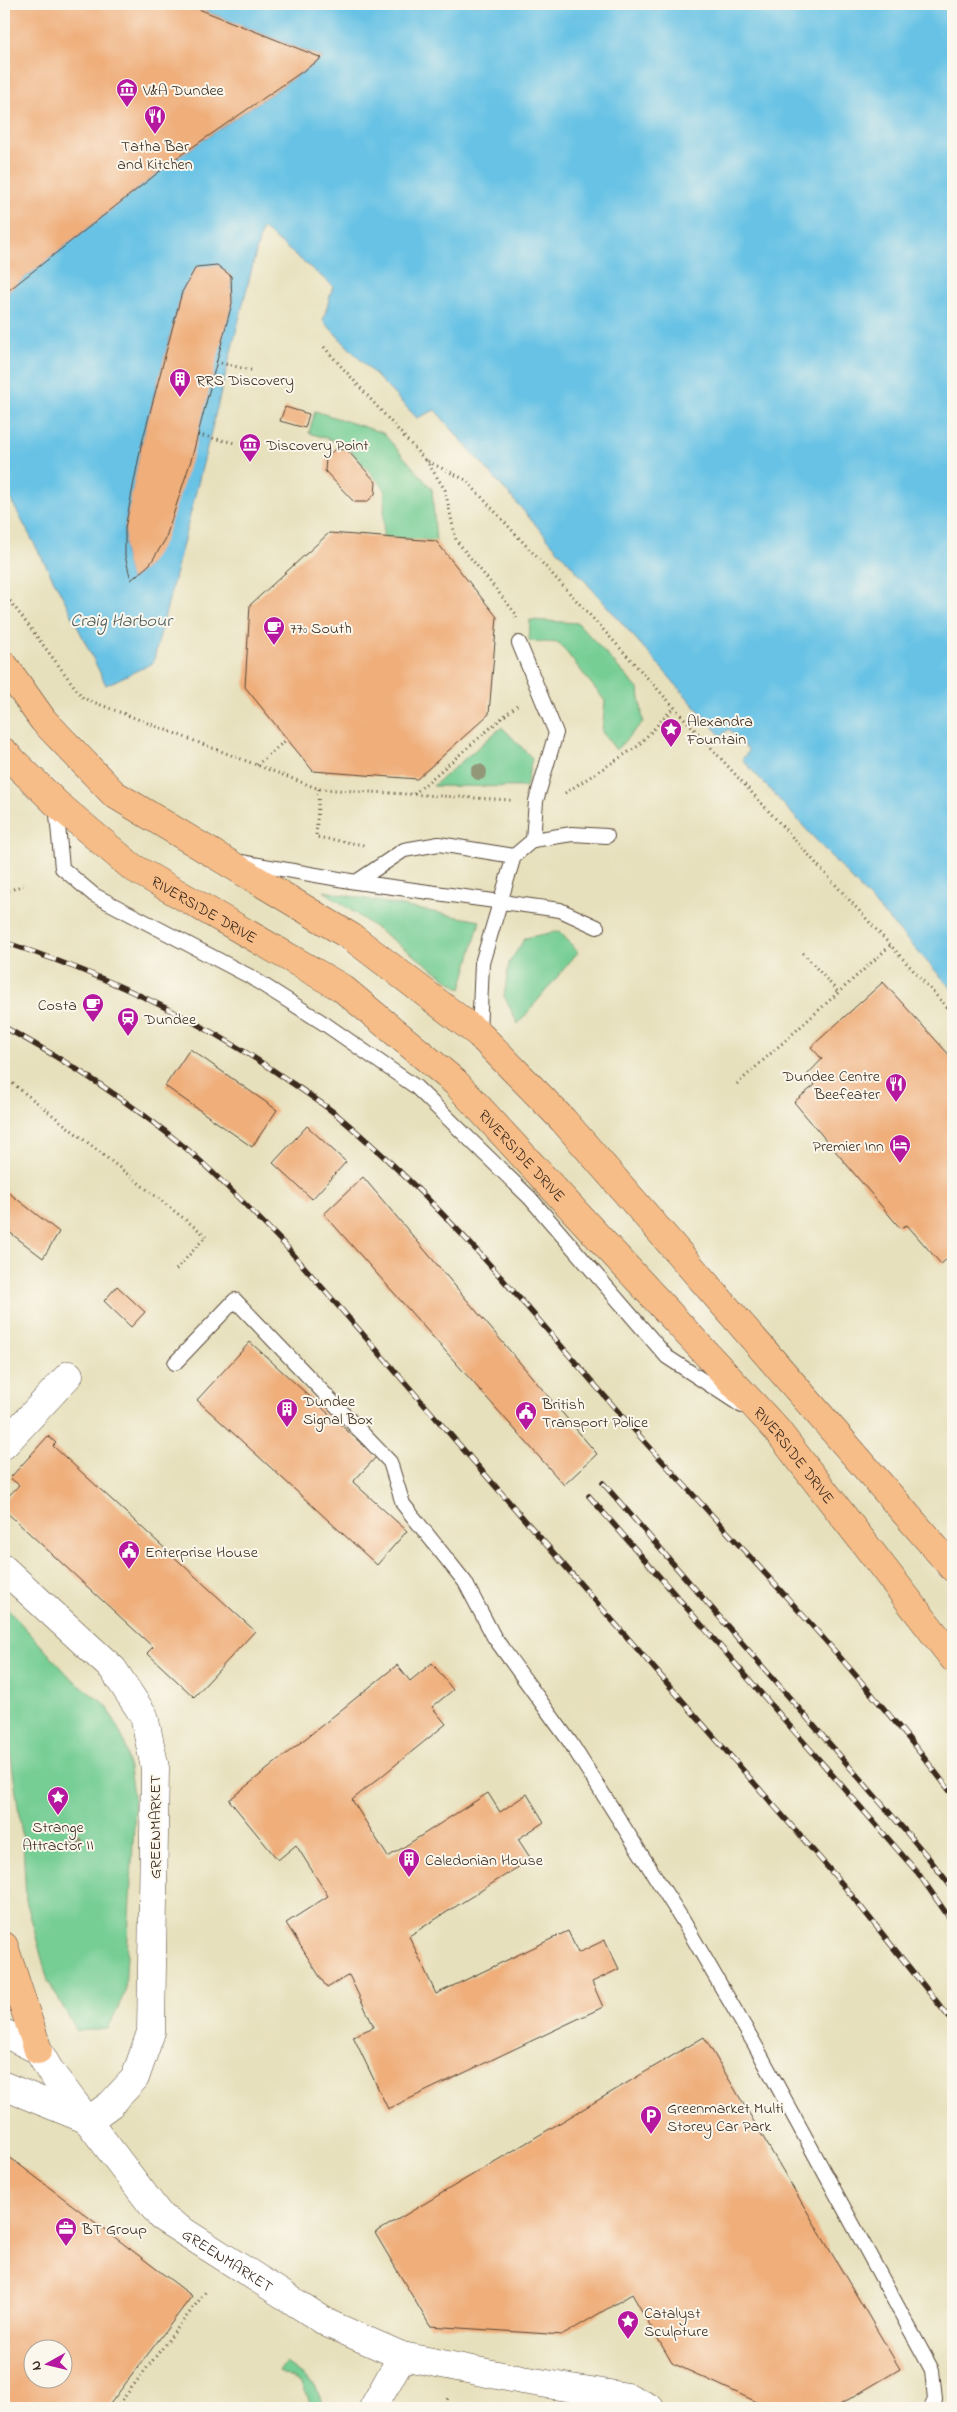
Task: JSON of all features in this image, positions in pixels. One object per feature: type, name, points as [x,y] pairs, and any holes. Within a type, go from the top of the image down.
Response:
[{"type":"main road","points":[[4,665],[42,720],[114,794],[353,938],[479,1034],[563,1120],[953,1568]]},
{"type":"main road","name":"RIVERSIDE DRIVE","points":[[4,752],[56,803],[132,867],[342,988],[455,1082],[776,1429],[953,1658]]},
{"type":"main road","points":[[4,1946],[38,2050]]},
{"type":"street","points":[[4,1445],[69,1375]]},
{"type":"street","name":"GREENMARKET","points":[[4,1569],[113,1669],[144,1716],[154,1768],[152,2032],[135,2078],[111,2104],[89,2120]]},
{"type":"street","points":[[4,2033],[38,2050]]},
{"type":"street","name":"GREENMARKET","points":[[38,2050],[50,2071],[161,2217],[329,2324],[402,2356],[633,2404]]},
{"type":"street","points":[[4,2086],[89,2120]]},
{"type":"street","points":[[373,2408],[402,2356]]},
{"type":"lane","points":[[518,644],[556,734],[536,801],[533,840]]},
{"type":"lane","points":[[56,803],[62,868],[94,895],[249,976],[325,1024],[416,1087],[530,1198],[668,1357],[776,1429]]},
{"type":"lane","points":[[479,1034],[482,963],[514,856],[533,840],[572,834],[607,836]]},
{"type":"lane","points":[[356,882],[404,850],[439,844],[514,856]]},
{"type":"lane","points":[[218,858],[356,882],[560,910],[597,927]]},
{"type":"lane","points":[[175,1363],[235,1300],[390,1462],[403,1504],[465,1582],[494,1637],[570,1742],[682,1919],[754,2043],[932,2370],[934,2400],[931,2408]]},
{"type":"path","points":[[324,347],[425,460],[445,490],[456,540],[516,614],[518,644]]},
{"type":"path","points":[[216,362],[255,370]]},
{"type":"path","points":[[198,434],[236,443]]},
{"type":"path","points":[[425,460],[466,480],[953,1014]]},
{"type":"path","points":[[4,593],[83,698],[319,789],[536,801],[550,800],[570,792],[638,746],[674,708]]},
{"type":"path","points":[[414,795],[537,688]]},
{"type":"path","points":[[257,765],[286,740]]},
{"type":"path","points":[[319,789],[316,837],[404,850]]},
{"type":"path","points":[[4,893],[23,885]]},
{"type":"path","points":[[737,1084],[891,945]]},
{"type":"path","points":[[803,952],[838,992]]},
{"type":"path","points":[[4,1079],[12,1083],[206,1236],[174,1272]]},
{"type":"path","points":[[116,2408],[206,2290]]},
{"type":"green space","points":[[315,411],[383,433],[432,489],[436,541],[383,537],[385,489],[345,444],[309,433]]},
{"type":"green space","points":[[530,620],[578,623],[639,690],[643,722],[616,750],[602,732],[605,701],[559,643],[529,641]]},
{"type":"green space","points":[[502,727],[532,758],[526,787],[433,786]]},
{"type":"green space","points":[[324,891],[480,921],[461,989]]},
{"type":"green space","points":[[559,931],[578,952],[518,1024],[504,996],[509,963],[525,938]]},
{"type":"green space","points":[[4,1605],[69,1676],[107,1706],[125,1743],[135,1807],[125,1992],[108,2029],[77,2031],[48,1981],[26,1900],[23,1842],[4,1708]]},
{"type":"green space","points":[[285,2363],[315,2385],[324,2408],[312,2408],[302,2383],[279,2372]]},
{"type":"water","name":"Craig Harbour","points":[[188,4],[953,4],[953,990],[742,759],[749,751],[729,729],[721,736],[435,410],[417,418],[323,321],[333,286],[262,228],[153,663],[106,685],[66,603],[4,487],[4,302],[8,291],[14,286],[178,157],[323,58]],"holes":[[[217,265],[231,276],[232,303],[150,564],[131,580],[125,556],[125,528],[141,446],[182,292]]]},
{"type":"building","name":"V&A Dundee","points":[[4,4],[186,4],[322,58],[178,157],[4,294]]},
{"type":"building","name":"RRS Discovery","points":[[217,265],[231,276],[232,303],[192,457],[165,540],[150,564],[131,580],[125,556],[125,528],[141,446],[182,292],[196,267]]},
{"type":"building","points":[[285,407],[309,414],[305,428],[280,421]]},
{"type":"building","points":[[335,449],[347,450],[376,482],[375,494],[367,502],[354,502],[325,471],[326,458]]},
{"type":"building","points":[[329,533],[436,541],[497,617],[489,714],[417,779],[313,771],[245,687],[250,605]]},
{"type":"building","name":"Premier Inn","points":[[883,982],[953,1059],[953,1254],[941,1264],[907,1225],[900,1228],[794,1102],[815,1085],[807,1075],[822,1059],[811,1047]]},
{"type":"building","points":[[190,1049],[277,1110],[252,1147],[165,1086]]},
{"type":"building","points":[[307,1126],[346,1162],[312,1199],[273,1163]]},
{"type":"building","points":[[363,1177],[597,1454],[564,1485],[324,1214]]},
{"type":"building","points":[[4,1189],[59,1232],[43,1258],[4,1228]]},
{"type":"building","points":[[117,1286],[145,1312],[131,1327],[104,1301]]},
{"type":"building","name":"Dundee Signal Box","points":[[250,1342],[376,1457],[353,1482],[407,1531],[377,1565],[197,1400]]},
{"type":"building","name":"Enterprise House","points":[[48,1436],[56,1443],[53,1446],[255,1631],[194,1697],[147,1653],[153,1647],[4,1510],[4,1501],[19,1485],[10,1478]]},
{"type":"building","name":"Caledonian House","points":[[432,1663],[453,1690],[432,1707],[446,1724],[352,1800],[388,1857],[488,1793],[500,1812],[527,1794],[544,1822],[518,1839],[531,1859],[409,1936],[436,1994],[568,1931],[578,1953],[605,1940],[619,1969],[592,1982],[603,2007],[388,2109],[353,2036],[374,2027],[349,1975],[327,1988],[286,1923],[328,1896],[296,1845],[278,1860],[229,1800],[397,1665],[410,1681]]},
{"type":"building","name":"Greenmarket Multi Storey Car Park","points":[[704,2037],[900,2369],[834,2408],[770,2408],[672,2363],[632,2294],[563,2335],[430,2326],[375,2233]]},
{"type":"building","name":"BT Group","points":[[4,2153],[192,2296],[107,2408],[4,2408]]},
{"type":"railway","points":[[4,942],[116,984],[222,1038],[325,1106],[379,1152],[420,1191],[497,1273],[645,1442],[842,1659],[953,1795]]},
{"type":"railway","points":[[4,1027],[52,1054],[144,1115],[187,1149],[212,1172],[285,1245],[844,1886],[953,2022]]},
{"type":"railway","points":[[603,1483],[927,1856],[953,1889]]},
{"type":"railway","points":[[589,1496],[918,1873],[953,1923]]},
{"type":"place","name":"V&A Dundee","points":[[127,108]]},
{"type":"place","name":"Tatha Bar and Kitchen","points":[[155,135]]},
{"type":"place","name":"RRS Discovery","points":[[180,398]]},
{"type":"place","name":"Discovery Point","points":[[250,463]]},
{"type":"place","name":"77º South","points":[[274,646]]},
{"type":"place","name":"Alexandra Fountain","points":[[671,748]]},
{"type":"place","name":"Costa","points":[[93,1023]]},
{"type":"place","name":"Dundee","points":[[128,1037]]},
{"type":"place","name":"Dundee Centre Beefeater","points":[[896,1103]]},
{"type":"place","name":"Premier Inn","points":[[900,1164]]},
{"type":"place","name":"Dundee Signal Box","points":[[287,1428]]},
{"type":"place","name":"British Transport Police","points":[[526,1431]]},
{"type":"place","name":"Enterprise House","points":[[129,1570]]},
{"type":"place","name":"Strange Attractor II","points":[[58,1816]]},
{"type":"place","name":"Caledonian House","points":[[409,1878]]},
{"type":"place","name":"Greenmarket Multi Storey Car Park","points":[[651,2135]]},
{"type":"place","name":"BT Group","points":[[66,2247]]},
{"type":"place","name":"Catalyst Sculpture","points":[[628,2340]]}]
